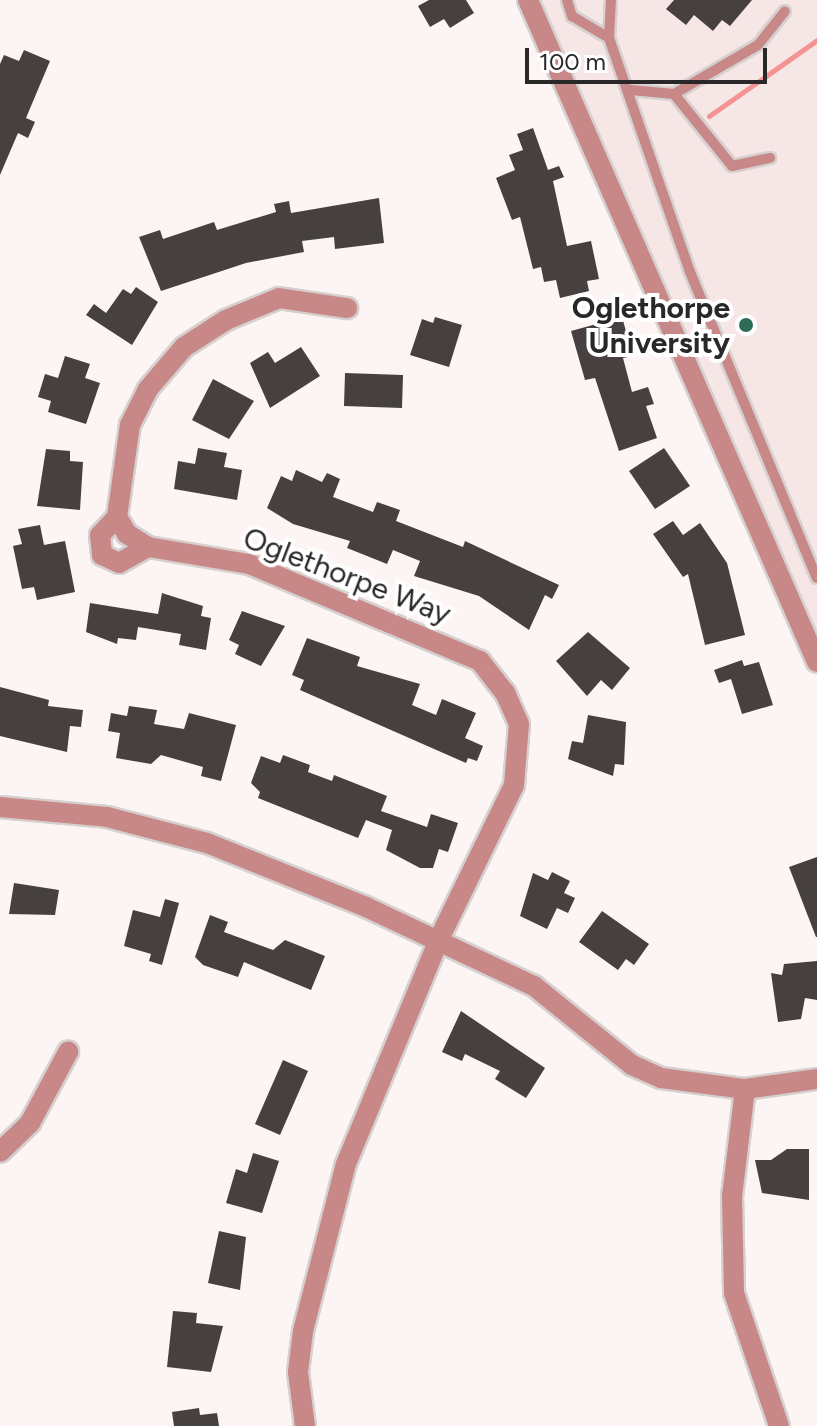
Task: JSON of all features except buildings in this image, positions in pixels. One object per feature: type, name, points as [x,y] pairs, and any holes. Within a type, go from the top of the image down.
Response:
[{"type":"street","points":[[528,0],[817,662]]},
{"type":"street","points":[[117,517],[127,534],[148,547],[119,563],[102,555],[100,535],[117,517],[130,425],[148,389],[184,347],[226,320],[279,298],[347,308]]},
{"type":"street","name":"Oglethorpe Way","points":[[148,547],[264,570],[480,661],[505,693],[519,724],[514,785],[439,939],[346,1164],[303,1331],[298,1372],[305,1426]]},
{"type":"street","points":[[0,807],[107,817],[207,843],[439,939],[534,986],[632,1065],[695,1086],[745,1089],[817,1079]]},
{"type":"street","points":[[0,1152],[30,1123],[68,1052]]},
{"type":"street","points":[[745,1089],[732,1196],[734,1293],[779,1426]]},
{"type":"lane","points":[[567,0],[572,16],[609,38]]},
{"type":"lane","points":[[611,0],[609,38],[631,90],[690,272],[817,578]]},
{"type":"lane","points":[[631,90],[674,94],[758,45],[785,11]]},
{"type":"lane","points":[[674,94],[721,159],[745,165],[770,158]]},
{"type":"shaded area","name":"Oglethorpe University","points":[[535,0],[817,0],[817,650]]},
{"type":"waterway","points":[[709,116],[817,40]]},
{"type":"place","name":"Oglethorpe University","points":[[746,325]]}]
